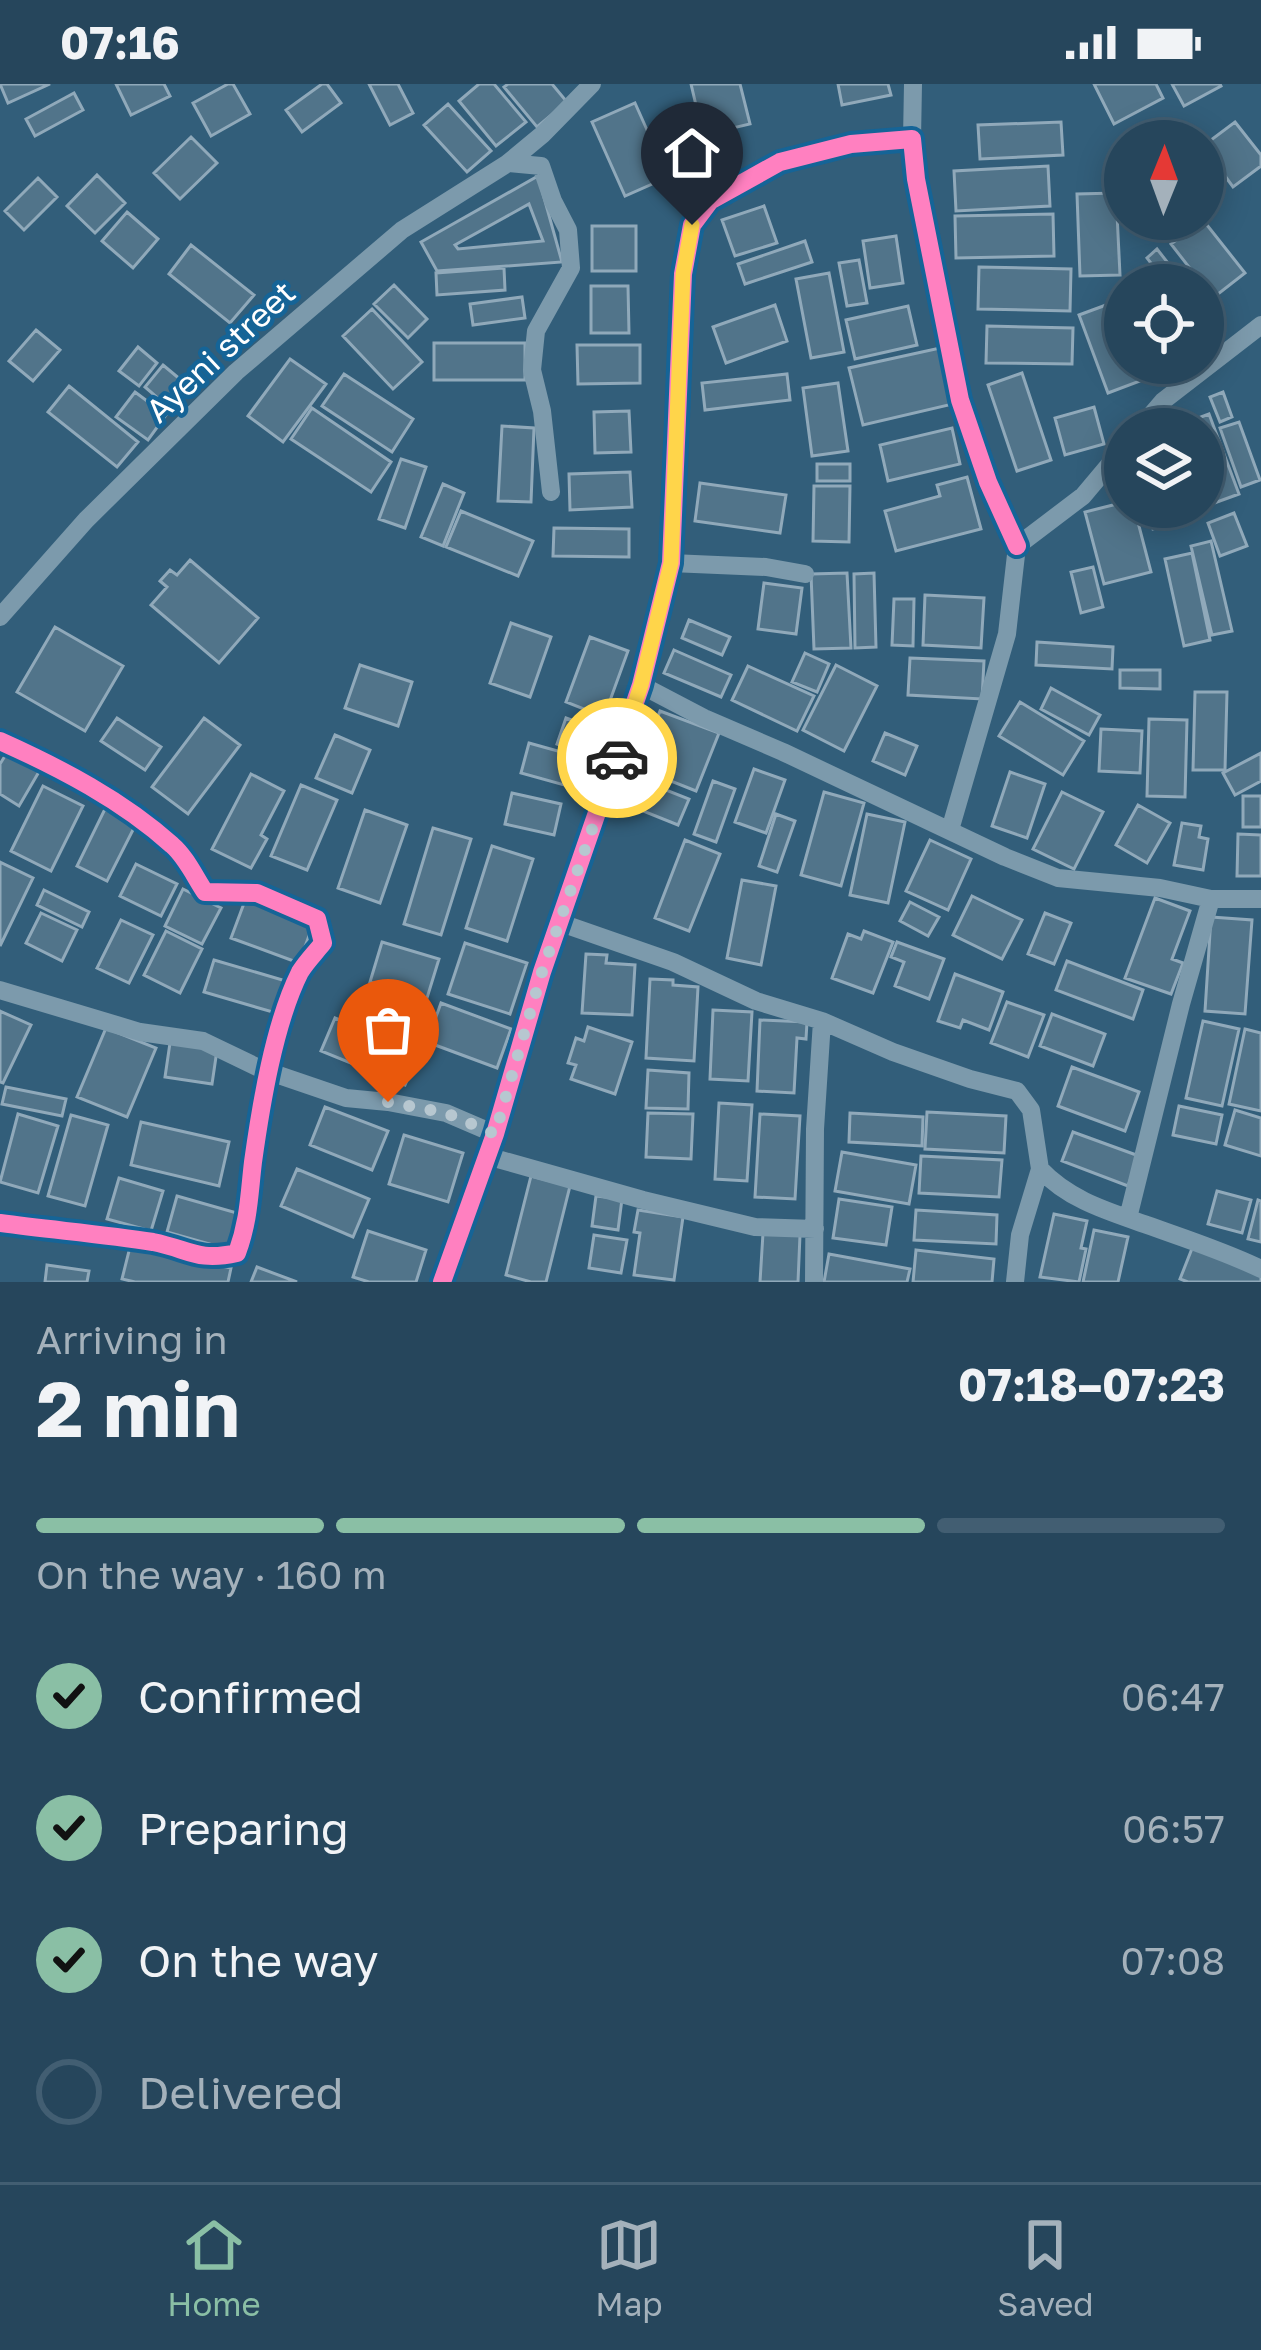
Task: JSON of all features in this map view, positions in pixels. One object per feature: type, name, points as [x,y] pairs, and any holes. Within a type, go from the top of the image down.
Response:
[{"type":"street","points":[[508,163],[592,84]]},
{"type":"street","points":[[913,84],[916,179],[960,400],[988,482],[1017,546],[1007,634],[950,830]]},
{"type":"street","points":[[442,1282],[641,685],[671,563],[683,274],[692,225],[710,201],[780,162],[851,144],[912,139]]},
{"type":"street","points":[[508,163],[542,166],[568,230],[571,268],[536,331],[532,370],[542,411],[550,492]]},
{"type":"street","name":"Ayeni street","points":[[0,616],[86,520],[236,372],[403,230],[508,163]]},
{"type":"street","points":[[1156,408],[1261,325]]},
{"type":"street","points":[[1017,546],[1083,496],[1104,471]]},
{"type":"street","points":[[671,563],[745,565],[805,574]]},
{"type":"street","points":[[641,685],[1058,878],[1211,898],[1261,899]]},
{"type":"street","points":[[0,741],[53,764],[116,803],[176,848],[205,892],[257,893],[317,919],[323,943],[303,967],[290,997],[269,1072],[253,1161],[248,1225],[237,1253],[193,1256],[159,1243],[0,1223]]},
{"type":"street","points":[[1128,1218],[1211,898]]},
{"type":"street","points":[[561,923],[673,962],[756,1000],[822,1021],[893,1052],[1016,1091],[1031,1110],[1040,1169],[1020,1234],[1015,1282]]},
{"type":"street","points":[[0,990],[140,1031],[203,1041],[269,1072],[346,1098],[446,1113],[495,1134]]},
{"type":"street","points":[[814,1282],[814,1129],[822,1021]]},
{"type":"street","points":[[487,1156],[754,1227],[815,1229]]},
{"type":"street","points":[[1040,1169],[1083,1202],[1261,1269]]},
{"type":"building","points":[[0,84],[50,84],[8,103]]},
{"type":"building","points":[[116,84],[164,84],[170,96],[131,115]]},
{"type":"building","points":[[233,84],[250,114],[211,136],[193,103]]},
{"type":"building","points":[[322,84],[341,103],[302,132],[286,110]]},
{"type":"building","points":[[369,84],[398,84],[413,113],[390,125]]},
{"type":"building","points":[[479,84],[494,84],[526,122],[496,146],[459,101]]},
{"type":"building","points":[[552,84],[567,102],[537,127],[504,87]]},
{"type":"building","points":[[691,84],[740,84],[750,124],[703,135]]},
{"type":"building","points":[[838,84],[888,84],[891,95],[842,105]]},
{"type":"building","points":[[1094,84],[1156,84],[1163,98],[1122,120],[1112,120]]},
{"type":"building","points":[[1172,84],[1220,84],[1221,86],[1184,106]]},
{"type":"building","points":[[74,93],[83,110],[35,136],[26,119]]},
{"type":"building","points":[[635,103],[668,177],[625,196],[592,122]]},
{"type":"building","points":[[448,104],[491,151],[467,172],[424,125]]},
{"type":"building","points":[[1061,122],[1063,155],[980,159],[978,125]]},
{"type":"building","points":[[1235,122],[1261,155],[1261,166],[1233,187],[1224,177],[1224,130]]},
{"type":"building","points":[[191,137],[217,163],[180,199],[154,173]]},
{"type":"building","points":[[1048,166],[1050,206],[956,211],[954,171]]},
{"type":"building","points":[[97,175],[125,203],[95,233],[67,206]]},
{"type":"building","points":[[538,176],[562,262],[437,271],[421,242]],"holes":[[[529,204],[543,241],[458,249],[455,245]]]},
{"type":"building","points":[[38,178],[57,197],[24,230],[5,211]]},
{"type":"building","points":[[1104,193],[1104,240],[1118,240],[1119,264],[1104,264],[1104,275],[1080,276],[1077,194]]},
{"type":"building","points":[[764,206],[777,243],[735,256],[722,220]]},
{"type":"building","points":[[127,212],[158,239],[133,268],[102,241]]},
{"type":"building","points":[[1053,214],[1054,256],[956,258],[955,216]]},
{"type":"building","points":[[592,226],[636,226],[636,271],[592,271]]},
{"type":"building","points":[[896,236],[903,283],[870,288],[863,241]]},
{"type":"building","points":[[1219,240],[1245,273],[1224,289],[1224,264],[1187,264],[1171,244]]},
{"type":"building","points":[[805,241],[812,262],[745,284],[738,264]]},
{"type":"building","points":[[191,245],[254,295],[230,323],[169,274]]},
{"type":"building","points":[[1157,249],[1169,264],[1152,264],[1147,258]]},
{"type":"building","points":[[859,260],[867,303],[847,306],[839,263]]},
{"type":"building","points":[[979,267],[1071,269],[1070,311],[978,309]]},
{"type":"building","points":[[504,268],[505,290],[437,295],[436,273]]},
{"type":"building","points":[[829,273],[844,352],[811,358],[796,279]]},
{"type":"building","points":[[394,285],[427,319],[408,338],[374,304]]},
{"type":"building","points":[[591,286],[628,286],[629,333],[591,333]]},
{"type":"building","points":[[522,297],[525,318],[473,325],[470,304]]},
{"type":"building","points":[[775,305],[787,341],[726,363],[713,327]]},
{"type":"building","points":[[908,306],[917,345],[855,359],[846,320]]},
{"type":"building","points":[[1104,306],[1104,382],[1079,315]]},
{"type":"building","points":[[372,309],[422,362],[393,389],[343,336]]},
{"type":"building","points":[[987,326],[1073,328],[1072,364],[986,363]]},
{"type":"building","points":[[36,330],[60,350],[33,381],[9,361]]},
{"type":"building","points":[[434,343],[525,343],[525,380],[434,380]]},
{"type":"building","points":[[577,345],[640,345],[640,383],[578,384]]},
{"type":"building","points":[[138,347],[157,363],[139,386],[119,371]]},
{"type":"building","points":[[940,348],[953,404],[863,425],[849,368]]},
{"type":"building","points":[[290,359],[326,384],[283,442],[248,416]]},
{"type":"building","points":[[163,365],[187,385],[168,407],[145,387]]},
{"type":"building","points":[[1022,373],[1051,460],[1017,471],[988,385]]},
{"type":"building","points":[[344,374],[413,419],[392,452],[322,406]]},
{"type":"building","points":[[787,374],[790,400],[705,410],[702,383]]},
{"type":"building","points":[[838,383],[848,451],[812,456],[803,388]]},
{"type":"building","points":[[1105,384],[1132,384],[1108,393]]},
{"type":"building","points":[[69,386],[138,442],[117,467],[48,412]]},
{"type":"building","points":[[135,392],[166,415],[148,440],[116,417]]},
{"type":"building","points":[[1223,392],[1232,417],[1224,420],[1224,408],[1214,408],[1210,397]]},
{"type":"building","points":[[1094,407],[1104,444],[1065,455],[1055,418]]},
{"type":"building","points":[[312,408],[391,462],[371,492],[291,439]]},
{"type":"building","points":[[629,411],[631,452],[595,453],[594,412]]},
{"type":"building","points":[[1239,422],[1260,480],[1241,487],[1224,427]]},
{"type":"building","points":[[502,426],[534,428],[531,502],[498,501]]},
{"type":"building","points":[[952,428],[960,464],[888,481],[880,445]]},
{"type":"building","points":[[1224,454],[1239,494],[1224,499]]},
{"type":"building","points":[[401,459],[426,467],[405,528],[379,519]]},
{"type":"building","points":[[817,464],[850,464],[850,481],[817,481]]},
{"type":"building","points":[[630,472],[632,507],[570,510],[569,474]]},
{"type":"building","points":[[967,477],[981,529],[896,551],[885,511],[940,496],[937,485]]},
{"type":"building","points":[[700,483],[786,495],[780,533],[695,521]]},
{"type":"building","points":[[443,484],[464,493],[443,546],[421,537]]},
{"type":"building","points":[[814,486],[850,486],[849,542],[813,541]]},
{"type":"building","points":[[1104,507],[1104,528],[1139,528],[1151,572],[1104,584],[1085,512]]},
{"type":"building","points":[[461,511],[533,541],[518,576],[446,547]]},
{"type":"building","points":[[1234,513],[1247,546],[1220,556],[1210,528],[1224,528],[1224,517]]},
{"type":"building","points":[[554,528],[629,529],[629,557],[553,556]]},
{"type":"building","points":[[1211,541],[1232,631],[1212,635],[1191,546]]},
{"type":"building","points":[[1192,553],[1210,640],[1184,646],[1165,559]]},
{"type":"building","points":[[190,560],[258,618],[219,663],[151,605],[167,587],[160,581],[170,570],[177,575]]},
{"type":"building","points":[[1093,567],[1103,607],[1081,613],[1071,572]]},
{"type":"building","points":[[847,573],[851,648],[814,649],[811,574]]},
{"type":"building","points":[[874,573],[876,647],[855,648],[854,574]]},
{"type":"building","points":[[764,583],[802,588],[796,634],[758,629]]},
{"type":"building","points":[[925,595],[984,598],[981,648],[923,645]]},
{"type":"building","points":[[894,599],[914,599],[913,646],[892,645]]},
{"type":"building","points":[[689,620],[730,637],[722,655],[682,638]]},
{"type":"building","points":[[511,623],[551,637],[530,697],[490,683]]},
{"type":"building","points":[[55,627],[123,666],[85,731],[17,692]]},
{"type":"building","points":[[590,637],[628,651],[604,717],[566,702]]},
{"type":"building","points":[[1037,642],[1113,647],[1112,669],[1036,665]]},
{"type":"building","points":[[674,650],[731,675],[721,697],[664,673]]},
{"type":"building","points":[[805,653],[829,664],[817,692],[792,682]]},
{"type":"building","points":[[910,658],[984,661],[982,699],[908,695]]},
{"type":"building","points":[[360,665],[412,682],[398,726],[345,708]]},
{"type":"building","points":[[836,665],[877,686],[844,751],[803,730]]},
{"type":"building","points":[[748,666],[814,696],[797,731],[732,700]]},
{"type":"building","points":[[1120,670],[1160,670],[1160,689],[1120,688]]},
{"type":"building","points":[[1051,688],[1100,715],[1089,735],[1041,709]]},
{"type":"building","points":[[1195,692],[1227,692],[1225,770],[1193,770]]},
{"type":"building","points":[[1020,702],[1084,741],[1063,775],[999,736]]},
{"type":"building","points":[[660,711],[719,733],[696,791],[638,768]]},
{"type":"building","points":[[117,718],[161,747],[145,770],[101,741]]},
{"type":"building","points":[[204,718],[240,745],[188,814],[152,787]]},
{"type":"building","points":[[566,718],[594,728],[585,754],[557,744]]},
{"type":"building","points":[[1149,719],[1187,720],[1185,797],[1147,796]]},
{"type":"building","points":[[1101,729],[1142,731],[1140,773],[1099,771]]},
{"type":"building","points":[[885,733],[917,746],[905,775],[873,761]]},
{"type":"building","points":[[335,735],[370,750],[352,793],[316,778]]},
{"type":"building","points":[[529,743],[583,758],[575,788],[521,773]]},
{"type":"building","points":[[8,751],[40,770],[19,806],[0,794],[0,764]]},
{"type":"building","points":[[1261,753],[1261,781],[1235,795],[1223,773]]},
{"type":"building","points":[[754,769],[785,780],[766,833],[735,822]]},
{"type":"building","points":[[1010,772],[1045,784],[1027,838],[992,826]]},
{"type":"building","points":[[251,774],[284,791],[261,835],[267,839],[251,868],[212,849]]},
{"type":"building","points":[[633,777],[689,799],[678,825],[623,803]]},
{"type":"building","points":[[713,781],[735,789],[716,842],[694,834]]},
{"type":"building","points":[[301,785],[337,800],[307,870],[271,856]]},
{"type":"building","points":[[43,786],[83,806],[51,871],[11,851]]},
{"type":"building","points":[[824,792],[864,803],[841,886],[801,875]]},
{"type":"building","points":[[1062,792],[1103,812],[1074,869],[1033,849]]},
{"type":"building","points":[[512,793],[561,804],[554,835],[505,824]]},
{"type":"building","points":[[1243,796],[1261,796],[1261,827],[1243,827]]},
{"type":"building","points":[[1138,805],[1170,823],[1147,863],[1116,845]]},
{"type":"building","points":[[105,809],[136,824],[107,881],[77,866]]},
{"type":"building","points":[[365,810],[407,825],[380,903],[338,888]]},
{"type":"building","points":[[776,814],[795,821],[777,872],[759,866]]},
{"type":"building","points":[[867,814],[905,822],[888,903],[850,895]]},
{"type":"building","points":[[1182,823],[1201,826],[1199,837],[1208,839],[1203,870],[1174,865]]},
{"type":"building","points":[[433,828],[471,839],[441,935],[404,924]]},
{"type":"building","points":[[1238,834],[1261,835],[1261,876],[1237,876]]},
{"type":"building","points":[[685,840],[720,854],[689,931],[655,918]]},
{"type":"building","points":[[930,840],[971,859],[948,910],[906,891]]},
{"type":"building","points":[[492,846],[533,859],[507,941],[466,928]]},
{"type":"building","points":[[0,862],[33,878],[0,946]]},
{"type":"building","points":[[136,864],[177,884],[161,916],[120,896]]},
{"type":"building","points":[[742,880],[776,886],[761,965],[727,958]]},
{"type":"building","points":[[183,889],[221,908],[202,944],[165,926]]},
{"type":"building","points":[[44,890],[89,912],[82,927],[37,905]]},
{"type":"building","points":[[972,896],[1022,920],[1002,959],[953,935]]},
{"type":"building","points":[[246,898],[314,922],[299,963],[231,938]]},
{"type":"building","points":[[1155,898],[1190,911],[1172,959],[1183,963],[1171,994],[1125,978]]},
{"type":"building","points":[[910,902],[939,917],[928,936],[900,921]]},
{"type":"building","points":[[41,913],[77,930],[62,961],[26,943]]},
{"type":"building","points":[[1045,913],[1071,923],[1054,964],[1028,954]]},
{"type":"building","points":[[1211,917],[1252,920],[1245,1014],[1205,1011]]},
{"type":"building","points":[[121,920],[153,935],[129,983],[97,968]]},
{"type":"building","points":[[166,931],[202,949],[180,993],[144,975]]},
{"type":"building","points":[[864,931],[893,942],[873,993],[832,978],[848,934],[861,939]]},
{"type":"building","points":[[382,942],[439,959],[427,998],[370,982]]},
{"type":"building","points":[[897,942],[944,959],[929,999],[895,986],[904,962],[891,957]]},
{"type":"building","points":[[465,943],[527,963],[510,1014],[448,994]]},
{"type":"building","points":[[586,954],[607,955],[606,963],[635,965],[632,1015],[582,1013]]},
{"type":"building","points":[[214,960],[286,981],[276,1013],[204,992]]},
{"type":"building","points":[[1067,961],[1143,990],[1133,1019],[1056,990]]},
{"type":"building","points":[[955,974],[1003,992],[989,1030],[963,1020],[960,1028],[938,1021]]},
{"type":"building","points":[[650,979],[698,987],[694,1061],[646,1058]]},
{"type":"building","points":[[1007,1002],[1044,1015],[1028,1057],[991,1043]]},
{"type":"building","points":[[441,1003],[511,1029],[497,1068],[427,1042]]},
{"type":"building","points":[[713,1010],[752,1012],[748,1081],[710,1079]]},
{"type":"building","points":[[0,1011],[31,1025],[3,1083],[0,1082]]},
{"type":"building","points":[[1052,1014],[1105,1034],[1093,1066],[1040,1046]]},
{"type":"building","points":[[335,1018],[419,1052],[405,1085],[321,1051]]},
{"type":"building","points":[[760,1020],[807,1022],[806,1039],[797,1038],[794,1093],[757,1091]]},
{"type":"building","points":[[1203,1021],[1239,1029],[1222,1106],[1186,1098]]},
{"type":"building","points":[[588,1027],[632,1042],[615,1094],[571,1079],[576,1065],[568,1063],[576,1038],[584,1041]]},
{"type":"building","points":[[106,1028],[156,1048],[127,1117],[77,1097]]},
{"type":"building","points":[[1245,1029],[1261,1033],[1261,1111],[1229,1104]]},
{"type":"building","points":[[170,1043],[217,1050],[212,1084],[165,1077]]},
{"type":"building","points":[[1072,1067],[1139,1092],[1125,1131],[1058,1106]]},
{"type":"building","points":[[648,1070],[689,1073],[688,1109],[646,1108]]},
{"type":"building","points":[[6,1087],[66,1099],[62,1116],[2,1104]]},
{"type":"building","points":[[719,1103],[752,1105],[747,1181],[715,1179]]},
{"type":"building","points":[[1179,1106],[1222,1115],[1216,1144],[1173,1135]]},
{"type":"building","points":[[325,1107],[388,1131],[372,1170],[310,1145]]},
{"type":"building","points":[[1235,1110],[1261,1118],[1261,1156],[1225,1145]]},
{"type":"building","points":[[927,1112],[1006,1116],[1004,1153],[925,1149]]},
{"type":"building","points":[[648,1113],[693,1114],[691,1159],[646,1157]]},
{"type":"building","points":[[850,1113],[923,1117],[922,1146],[849,1142]]},
{"type":"building","points":[[18,1114],[58,1126],[38,1193],[0,1182]]},
{"type":"building","points":[[760,1114],[800,1116],[795,1199],[755,1197]]},
{"type":"building","points":[[71,1115],[108,1125],[85,1206],[48,1196]]},
{"type":"building","points":[[141,1122],[229,1142],[219,1186],[131,1165]]},
{"type":"building","points":[[1073,1132],[1139,1156],[1128,1186],[1062,1161]]},
{"type":"building","points":[[404,1135],[463,1153],[448,1202],[389,1184]]},
{"type":"building","points":[[842,1152],[916,1165],[909,1204],[835,1191]]},
{"type":"building","points":[[921,1156],[1002,1160],[999,1197],[919,1193]]},
{"type":"building","points":[[297,1169],[369,1199],[353,1237],[281,1206]]},
{"type":"building","points":[[531,1176],[570,1186],[546,1282],[506,1275]]},
{"type":"building","points":[[119,1178],[163,1191],[151,1231],[107,1219]]},
{"type":"building","points":[[1217,1191],[1251,1200],[1242,1233],[1208,1224]]},
{"type":"building","points":[[177,1196],[244,1215],[234,1251],[167,1232]]},
{"type":"building","points":[[596,1196],[622,1199],[618,1230],[592,1226]]},
{"type":"building","points":[[839,1199],[892,1207],[886,1245],[833,1238]]},
{"type":"building","points":[[1261,1201],[1261,1242],[1248,1239]]},
{"type":"building","points":[[638,1210],[683,1217],[674,1280],[634,1275]]},
{"type":"building","points":[[916,1210],[997,1215],[996,1244],[914,1240]]},
{"type":"building","points":[[1054,1214],[1087,1221],[1079,1282],[1040,1277]]},
{"type":"building","points":[[1094,1230],[1128,1237],[1118,1282],[1083,1282]]},
{"type":"building","points":[[368,1231],[426,1250],[416,1282],[369,1282],[353,1277]]},
{"type":"building","points":[[763,1233],[800,1235],[798,1282],[760,1282]]},
{"type":"building","points":[[594,1235],[627,1240],[621,1273],[589,1268]]},
{"type":"building","points":[[1193,1246],[1261,1273],[1261,1282],[1180,1279]]},
{"type":"building","points":[[130,1247],[231,1268],[228,1282],[122,1279]]},
{"type":"building","points":[[916,1250],[994,1259],[992,1282],[913,1282]]},
{"type":"building","points":[[829,1254],[910,1269],[907,1282],[824,1282]]},
{"type":"building","points":[[47,1265],[89,1271],[87,1282],[45,1282]]},
{"type":"building","points":[[257,1267],[297,1282],[251,1282]]},
{"type":"cycle path","points":[[442,1282],[641,685],[671,563],[683,274],[692,225],[710,201],[780,162],[851,144],[912,139],[960,400],[988,482],[1017,546]]},
{"type":"cycle path","points":[[0,741],[68,774],[153,829],[177,850],[205,892],[257,893],[317,919],[323,943],[300,972],[276,1040],[237,1253],[202,1255],[153,1242],[0,1223]]},
{"type":"way so far","points":[[388,1102],[446,1113],[495,1134],[542,972],[617,758]]},
{"type":"route","points":[[617,758],[641,685],[671,563],[683,274],[692,225]]}]
